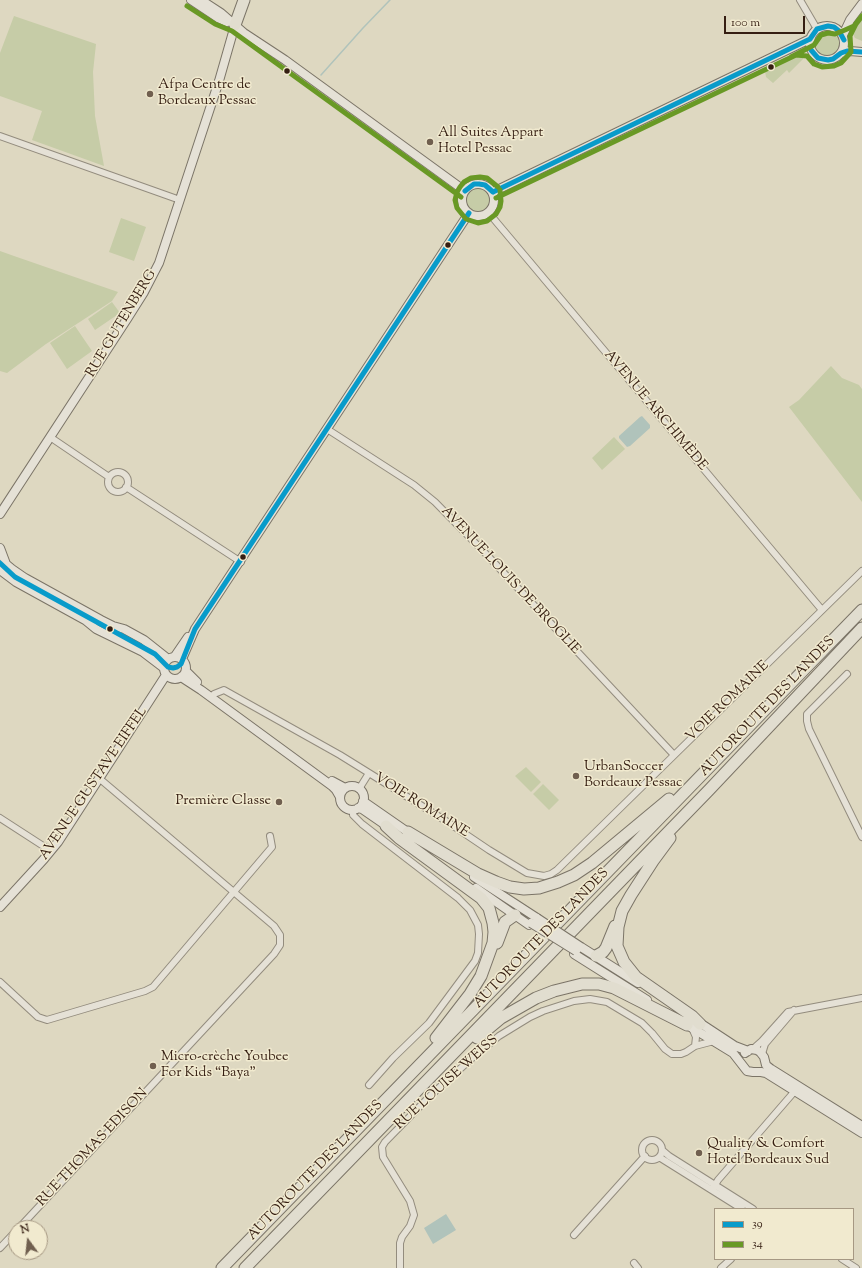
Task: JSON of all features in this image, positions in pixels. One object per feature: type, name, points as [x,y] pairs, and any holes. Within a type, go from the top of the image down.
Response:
[{"type":"highway","points":[[235,26],[238,0]]},
{"type":"highway","points":[[235,26],[244,0]]},
{"type":"highway","name":"AUTOROUTE DES LANDES","points":[[222,1268],[862,610]]},
{"type":"highway","name":"AUTOROUTE DES LANDES","points":[[245,1268],[709,790],[862,628]]},
{"type":"highway","points":[[408,832],[478,874],[496,882],[510,887],[524,889],[545,886],[574,875],[592,863],[625,837],[722,753]]},
{"type":"highway","points":[[594,955],[603,952],[606,948],[630,895],[676,830],[709,790]]},
{"type":"highway","points":[[386,826],[399,838],[472,890],[489,908],[493,923],[493,943],[481,976]]},
{"type":"highway","points":[[622,911],[618,927],[617,946],[624,962],[636,977],[692,1016],[693,1025]]},
{"type":"highway","points":[[307,1180],[339,1142],[424,1053],[458,1011],[481,976],[493,953],[505,922],[517,917]]},
{"type":"highway","points":[[366,1143],[398,1114],[451,1061],[501,1018],[536,998],[554,991],[582,984],[600,984],[624,992],[693,1025]]},
{"type":"street","points":[[191,0],[218,18],[235,26]]},
{"type":"street","points":[[201,0],[465,191]]},
{"type":"street","points":[[800,0],[817,29]]},
{"type":"street","points":[[810,39],[812,50],[818,58],[823,60],[833,59],[844,49],[844,37],[850,20],[862,4]]},
{"type":"street","points":[[493,192],[794,48],[810,39],[817,29],[822,27],[834,27],[850,20]]},
{"type":"street","name":"RUE GUTENBERG","points":[[0,514],[144,292],[159,263],[219,81],[235,26]]},
{"type":"street","points":[[834,27],[852,45],[862,48]]},
{"type":"street","points":[[794,48],[812,50]]},
{"type":"street","points":[[841,53],[850,51],[862,52]]},
{"type":"street","points":[[0,136],[180,200]]},
{"type":"street","points":[[474,184],[485,185],[493,192],[494,205],[488,212],[479,216],[469,213],[462,200],[465,191],[474,184]]},
{"type":"street","name":"AVENUE ARCHIMÈDE","points":[[488,212],[822,610]]},
{"type":"street","points":[[165,672],[164,665],[175,658],[187,638],[195,630],[469,213]]},
{"type":"street","name":"AVENUE LOUIS DE BROGLIE","points":[[327,430],[414,484],[435,502],[467,534],[674,755]]},
{"type":"street","points":[[50,437],[109,477]]},
{"type":"street","points":[[117,472],[123,473],[128,481],[126,487],[123,490],[117,491],[111,489],[108,484],[109,477],[117,472]]},
{"type":"street","points":[[126,487],[240,562]]},
{"type":"street","points":[[0,548],[6,564],[25,578],[101,620],[113,626],[124,629],[186,664],[183,674],[178,678],[172,679],[143,652],[96,628],[85,620],[16,582],[0,570]]},
{"type":"street","name":"VOIE ROMAINE","points":[[359,789],[369,773],[527,872],[544,876],[551,874],[557,870],[862,571]]},
{"type":"street","name":"AVENUE GUSTAVE EIFFEL","points":[[0,907],[51,851],[100,779],[165,672]]},
{"type":"street","points":[[183,674],[192,678],[335,783],[345,788]]},
{"type":"street","points":[[183,674],[202,690],[332,786],[336,790],[345,807],[358,806],[408,832],[533,921],[693,1025],[735,1046],[750,1050],[758,1050],[766,1065],[771,1069],[862,1126]]},
{"type":"street","points":[[847,674],[808,714],[806,721],[862,837]]},
{"type":"street","points":[[214,694],[224,690],[340,755],[369,773]]},
{"type":"street","name":"RUE THOMAS EDISON","points":[[26,1220],[274,954],[280,945],[280,935],[274,926],[100,779]]},
{"type":"street","points":[[340,797],[345,788],[352,786],[359,789],[363,794],[355,817],[462,902],[470,910],[474,917],[478,925],[479,934],[478,953],[466,973],[429,1022],[393,1058],[369,1085]]},
{"type":"street","points":[[358,806],[517,917],[533,921]]},
{"type":"street","points":[[0,818],[51,851]]},
{"type":"street","points":[[0,982],[38,1017],[47,1020],[145,991],[153,987],[272,847],[270,836]]},
{"type":"street","points":[[577,950],[594,955],[715,1041],[736,1054],[747,1071],[766,1074],[862,1133]]},
{"type":"street","points":[[742,1064],[742,1056],[762,1041],[788,1012],[862,998]]},
{"type":"street","name":"RUE LOUISE WEISS","points":[[400,1268],[400,1243],[402,1237],[410,1226],[414,1215],[410,1201],[383,1157],[382,1147],[384,1142],[430,1096],[499,1036],[530,1017],[543,1011],[574,1001],[590,999],[606,1002],[642,1023],[672,1054],[681,1054],[695,1046],[709,1041],[715,1041]]},
{"type":"street","points":[[756,1072],[762,1067],[765,1044],[794,1010]]},
{"type":"street","points":[[693,1025],[696,1037],[695,1046]]},
{"type":"street","points":[[713,1187],[794,1092]]},
{"type":"street","points":[[662,1150],[659,1157],[656,1159],[650,1159],[645,1156],[643,1148],[648,1141],[653,1140],[659,1142],[662,1150],[669,1156],[741,1208]]},
{"type":"street","points":[[574,1235],[645,1156]]},
{"type":"street","points":[[659,1157],[751,1208]]},
{"type":"street","points":[[0,1248],[8,1240]]},
{"type":"street","points":[[722,1268],[730,1260]]},
{"type":"street","points":[[844,1260],[856,1268]]},
{"type":"green space","points":[[862,12],[862,41],[855,38],[851,31],[853,25]]},
{"type":"green space","points":[[14,16],[96,44],[93,72],[95,116],[104,166],[32,140],[42,111],[0,96],[0,53]]},
{"type":"green space","points":[[827,31],[836,35],[840,44],[836,53],[827,57],[818,53],[814,44],[818,35]]},
{"type":"green space","points":[[802,53],[803,59],[789,73],[787,70],[773,83],[766,77],[765,71]]},
{"type":"green space","points":[[478,188],[486,192],[490,200],[486,208],[478,212],[470,208],[466,200],[470,192]]},
{"type":"green space","points":[[121,218],[146,227],[134,261],[109,252]]},
{"type":"green space","points":[[0,251],[118,292],[112,301],[46,344],[7,373],[0,371]]},
{"type":"green space","points":[[112,302],[120,313],[95,330],[88,319]]},
{"type":"green space","points":[[75,326],[92,351],[67,369],[50,343]]},
{"type":"green space","points":[[831,366],[842,378],[859,385],[862,389],[862,502],[789,407],[799,400]]},
{"type":"green space","points":[[614,437],[625,449],[602,470],[592,458]]},
{"type":"green space","points":[[526,767],[541,782],[531,792],[515,776]]},
{"type":"green space","points":[[543,784],[559,800],[549,810],[533,794]]},
{"type":"shaded area","points":[[642,416],[650,425],[650,428],[627,447],[619,436]]},
{"type":"shaded area","points":[[446,1214],[456,1230],[433,1244],[424,1228]]},
{"type":"waterway","points":[[321,75],[390,0]]},
{"type":"transit line","name":"34","points":[[187,6],[215,24],[232,31],[461,197]]},
{"type":"transit line","name":"34","points":[[496,198],[796,55],[807,56],[814,64],[822,67],[834,66],[841,63],[851,52],[850,36],[862,16]]},
{"type":"transit line","name":"34","points":[[791,57],[814,45],[821,35],[828,33],[835,34],[854,26],[861,17]]},
{"type":"transit line","name":"39","points":[[810,39],[817,29],[828,26],[834,27],[839,31],[844,40]]},
{"type":"transit line","name":"39","points":[[493,192],[810,39]]},
{"type":"transit line","name":"39","points":[[811,50],[818,58],[828,60],[833,59],[841,53],[847,51],[862,52]]},
{"type":"transit line","name":"34","points":[[498,187],[487,178],[471,178],[464,182],[457,192],[455,200],[457,208],[466,219],[478,223],[487,221],[496,214],[500,207],[500,190]]},
{"type":"transit line","name":"39","points":[[465,191],[474,184],[479,184],[485,185],[493,192]]},
{"type":"transit line","name":"39","points":[[0,563],[15,577],[155,654],[168,667],[177,667],[181,664],[195,629],[469,213]]},
{"type":"place","name":"Afpa Centre de Bordeaux Pessac","points":[[150,94]]},
{"type":"place","name":"All Suites Appart Hotel Pessac","points":[[430,142]]},
{"type":"place","name":"UrbanSoccer Bordeaux Pessac","points":[[576,776]]},
{"type":"place","name":"Première Classe","points":[[279,802]]},
{"type":"place","name":"Micro-crèche Youbee For Kids “Baya”","points":[[153,1066]]},
{"type":"place","name":"Quality & Comfort Hotel Bordeaux Sud","points":[[699,1153]]}]
